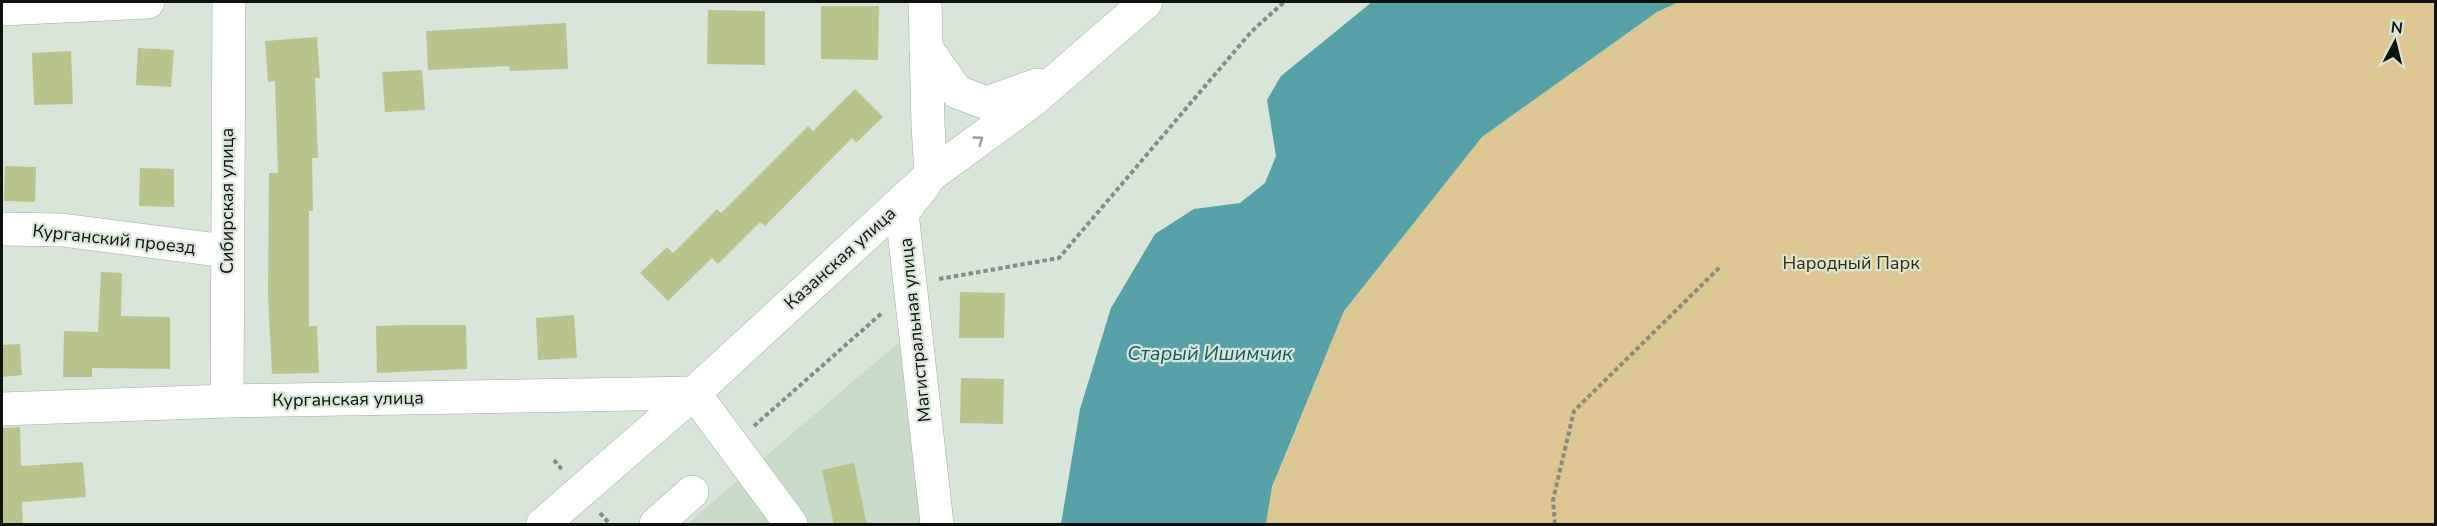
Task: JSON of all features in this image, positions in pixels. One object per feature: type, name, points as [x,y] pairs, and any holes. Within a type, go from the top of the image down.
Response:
[{"type":"main road","points":[[2,9],[148,2]]},
{"type":"main road","name":"Сибирская улица","points":[[227,401],[229,2]]},
{"type":"main road","points":[[925,2],[931,175]]},
{"type":"main road","name":"Казанская улица","points":[[543,525],[694,393],[931,175],[1032,101],[1146,2]]},
{"type":"main road","points":[[926,48],[957,92],[987,103],[1061,76]]},
{"type":"main road","name":"Магистральная улица","points":[[931,175],[902,213],[937,525]]},
{"type":"main road","name":"Курганский проезд","points":[[2,229],[62,230],[226,251]]},
{"type":"main road","points":[[694,393],[791,525]]},
{"type":"main road","name":"Курганская улица","points":[[2,409],[227,401],[694,393]]},
{"type":"main road","points":[[656,525],[692,492]]},
{"type":"path","points":[[734,447],[910,285],[979,270],[1059,258],[1251,32],[1284,2]]},
{"type":"path","points":[[1555,525],[1553,500],[1574,411],[1720,267]]},
{"type":"shaded area","points":[[902,341],[922,524],[687,524],[878,360]]},
{"type":"green space","name":"Народный Парк","points":[[1679,2],[2435,2],[2435,524],[1266,524],[1272,488],[1344,311],[1482,137],[1657,12]]},
{"type":"water","name":"Старый Ишимчик","points":[[1372,2],[1679,2],[1657,12],[1482,137],[1344,311],[1272,487],[1266,524],[1061,524],[1080,409],[1111,308],[1155,234],[1194,209],[1240,203],[1265,183],[1276,156],[1267,100],[1281,76]]},
{"type":"building","points":[[821,6],[879,6],[878,60],[821,59]]},
{"type":"building","points":[[708,10],[765,11],[765,65],[707,64]]},
{"type":"building","points":[[566,23],[568,69],[510,71],[509,66],[428,70],[426,31]]},
{"type":"building","points":[[317,37],[320,78],[315,78],[318,158],[312,158],[313,211],[309,211],[309,326],[317,326],[319,373],[272,374],[268,294],[269,173],[278,173],[275,81],[268,82],[265,41]]},
{"type":"building","points":[[138,48],[174,50],[171,87],[136,85]]},
{"type":"building","points":[[71,51],[73,104],[34,105],[32,53]]},
{"type":"building","points":[[422,70],[425,110],[385,112],[382,72]]},
{"type":"building","points":[[855,89],[883,117],[856,143],[852,138],[765,226],[760,222],[718,264],[712,258],[668,301],[640,273],[667,247],[673,253],[717,209],[721,213],[808,126],[813,131]]},
{"type":"building","points":[[5,166],[36,167],[35,202],[4,201]]},
{"type":"building","points":[[140,168],[174,169],[174,207],[139,206]]},
{"type":"building","points":[[101,272],[122,273],[121,316],[170,317],[170,369],[92,368],[92,377],[63,377],[64,331],[98,332]]},
{"type":"building","points":[[960,292],[1005,293],[1004,338],[959,338]]},
{"type":"building","points":[[574,315],[577,358],[538,360],[536,318]]},
{"type":"building","points":[[466,325],[467,369],[377,373],[376,326]]},
{"type":"building","points":[[20,344],[22,375],[2,377],[2,345]]},
{"type":"building","points":[[961,378],[1004,379],[1003,424],[960,423]]},
{"type":"building","points":[[20,427],[21,466],[83,462],[86,497],[22,502],[23,525],[2,525],[2,428]]},
{"type":"building","points":[[854,463],[867,525],[834,525],[822,470]]}]
